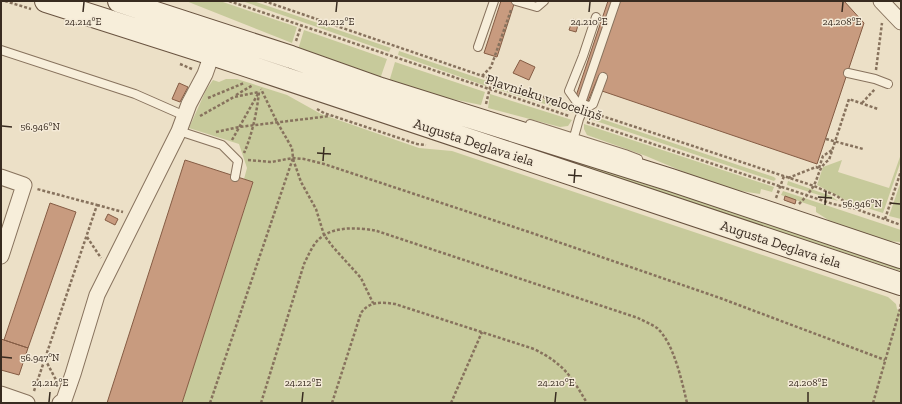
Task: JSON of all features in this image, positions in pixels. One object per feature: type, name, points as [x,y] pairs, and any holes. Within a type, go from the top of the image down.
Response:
[{"type":"main road","name":"Augusta Deglava iela","points":[[46,1],[212,54],[901,284]]},
{"type":"main road","name":"Augusta Deglava iela","points":[[119,1],[291,57],[428,104],[671,180],[901,257]]},
{"type":"main road","points":[[867,246],[891,248],[901,246]]},
{"type":"street","points":[[881,1],[901,22]]},
{"type":"street","points":[[64,397],[73,374],[97,295],[109,268],[137,216],[179,131],[187,110],[205,74],[212,54]]},
{"type":"street","points":[[1,177],[24,185],[1,256]]},
{"type":"street","points":[[1,394],[30,399]]},
{"type":"lane","points":[[478,47],[494,1]]},
{"type":"lane","points":[[513,5],[537,7],[544,1]]},
{"type":"lane","points":[[574,137],[616,1]]},
{"type":"lane","points":[[584,107],[576,101],[569,91],[596,17]]},
{"type":"lane","points":[[1,50],[187,110]]},
{"type":"lane","points":[[848,73],[875,79],[888,84]]},
{"type":"lane","points":[[584,107],[593,104],[603,77]]},
{"type":"lane","points":[[428,104],[484,112]]},
{"type":"lane","points":[[519,121],[625,154],[649,164],[671,180]]},
{"type":"lane","points":[[179,131],[222,145],[238,161],[236,177]]},
{"type":"path","name":"Pļavnieku veloceliņš","points":[[229,1],[833,204],[853,208]]},
{"type":"path","points":[[264,1],[482,76],[584,107],[814,186],[837,196],[853,208],[901,225]]},
{"type":"path","points":[[482,76],[491,67],[513,5]]},
{"type":"path","points":[[862,103],[875,88],[883,20]]},
{"type":"path","points":[[294,46],[301,26]]},
{"type":"path","points":[[484,112],[492,79]]},
{"type":"path","points":[[187,110],[246,82]]},
{"type":"path","points":[[179,131],[193,119],[259,83]]},
{"type":"path","points":[[226,149],[260,90],[265,85]]},
{"type":"path","points":[[234,97],[260,90]]},
{"type":"path","points":[[260,90],[292,148],[293,158],[301,182],[316,209],[324,235],[361,278],[373,303]]},
{"type":"path","points":[[238,161],[243,156],[248,145],[260,90]]},
{"type":"path","points":[[820,168],[829,160],[849,99],[878,109]]},
{"type":"path","points":[[200,138],[239,127],[332,116]]},
{"type":"path","points":[[826,139],[864,149]]},
{"type":"path","points":[[798,206],[814,186],[823,156],[832,150]]},
{"type":"path","points":[[210,403],[293,158]]},
{"type":"path","points":[[238,161],[245,159],[271,162],[293,158],[324,164],[532,233],[720,298],[885,360]]},
{"type":"path","points":[[788,178],[816,167],[820,168]]},
{"type":"path","points":[[884,219],[901,171]]},
{"type":"path","points":[[776,198],[784,176]]},
{"type":"path","points":[[24,185],[137,216]]},
{"type":"path","points":[[30,399],[97,205]]},
{"type":"path","points":[[261,403],[304,264],[314,244],[324,235],[336,230],[355,228],[377,231],[638,318],[657,329],[662,334],[676,361],[687,403]]},
{"type":"path","points":[[87,237],[109,268]]},
{"type":"path","points":[[332,403],[361,313],[366,307],[373,303],[383,302],[395,304],[482,332],[534,349],[549,356],[561,365],[569,374],[588,403]]},
{"type":"path","points":[[873,403],[901,304]]},
{"type":"path","points":[[451,403],[482,332]]},
{"type":"path","points":[[45,359],[64,397]]},
{"type":"green space","points":[[186,1],[220,1],[297,27],[292,43]]},
{"type":"green space","points":[[242,1],[253,1],[391,48],[389,52]]},
{"type":"green space","points":[[304,30],[387,59],[380,79],[297,53]]},
{"type":"green space","points":[[399,51],[488,82],[486,86],[398,55]]},
{"type":"green space","points":[[395,62],[485,92],[481,105],[418,92],[389,82]]},
{"type":"green space","points":[[294,67],[901,266],[901,271],[292,73]]},
{"type":"green space","points":[[226,79],[237,79],[287,95],[321,114],[419,148],[452,151],[888,297],[896,304],[897,309],[901,312],[901,403],[182,403],[253,183],[244,179],[247,168],[239,144],[189,128],[206,90],[213,80],[219,82]]},
{"type":"green space","points":[[493,83],[573,109],[574,113],[493,88]]},
{"type":"green space","points":[[490,94],[572,120],[568,126],[560,127],[488,108]]},
{"type":"green space","points":[[587,114],[774,177],[776,179],[774,181],[587,118]]},
{"type":"green space","points":[[584,124],[774,187],[772,192],[761,189],[760,194],[722,188],[646,156],[587,135],[584,129]]},
{"type":"green space","points":[[901,154],[901,161],[883,213],[851,203],[817,185],[823,167],[842,160],[838,172],[889,188]]},
{"type":"green space","points":[[788,181],[831,196],[838,201],[787,185]]},
{"type":"green space","points":[[901,181],[901,219],[889,216]]},
{"type":"green space","points":[[783,191],[901,230],[901,242],[884,241],[839,227],[816,212],[816,207],[781,195]]},
{"type":"building","points":[[501,1],[515,1],[497,57],[484,53]]},
{"type":"building","points":[[608,1],[844,1],[864,23],[817,164],[602,91],[606,78],[599,75],[588,101],[576,96]]},
{"type":"building","points":[[573,19],[579,22],[576,32],[569,30]]},
{"type":"building","points":[[520,60],[535,67],[529,80],[513,73]]},
{"type":"building","points":[[179,83],[188,87],[180,102],[172,99]]},
{"type":"building","points":[[185,160],[253,182],[182,403],[107,403]]},
{"type":"building","points":[[785,196],[796,200],[795,204],[784,200]]},
{"type":"building","points":[[50,203],[76,212],[28,348],[4,340]]},
{"type":"building","points":[[108,214],[118,219],[115,225],[105,220]]},
{"type":"building","points":[[1,339],[28,348],[19,375],[1,370]]}]
